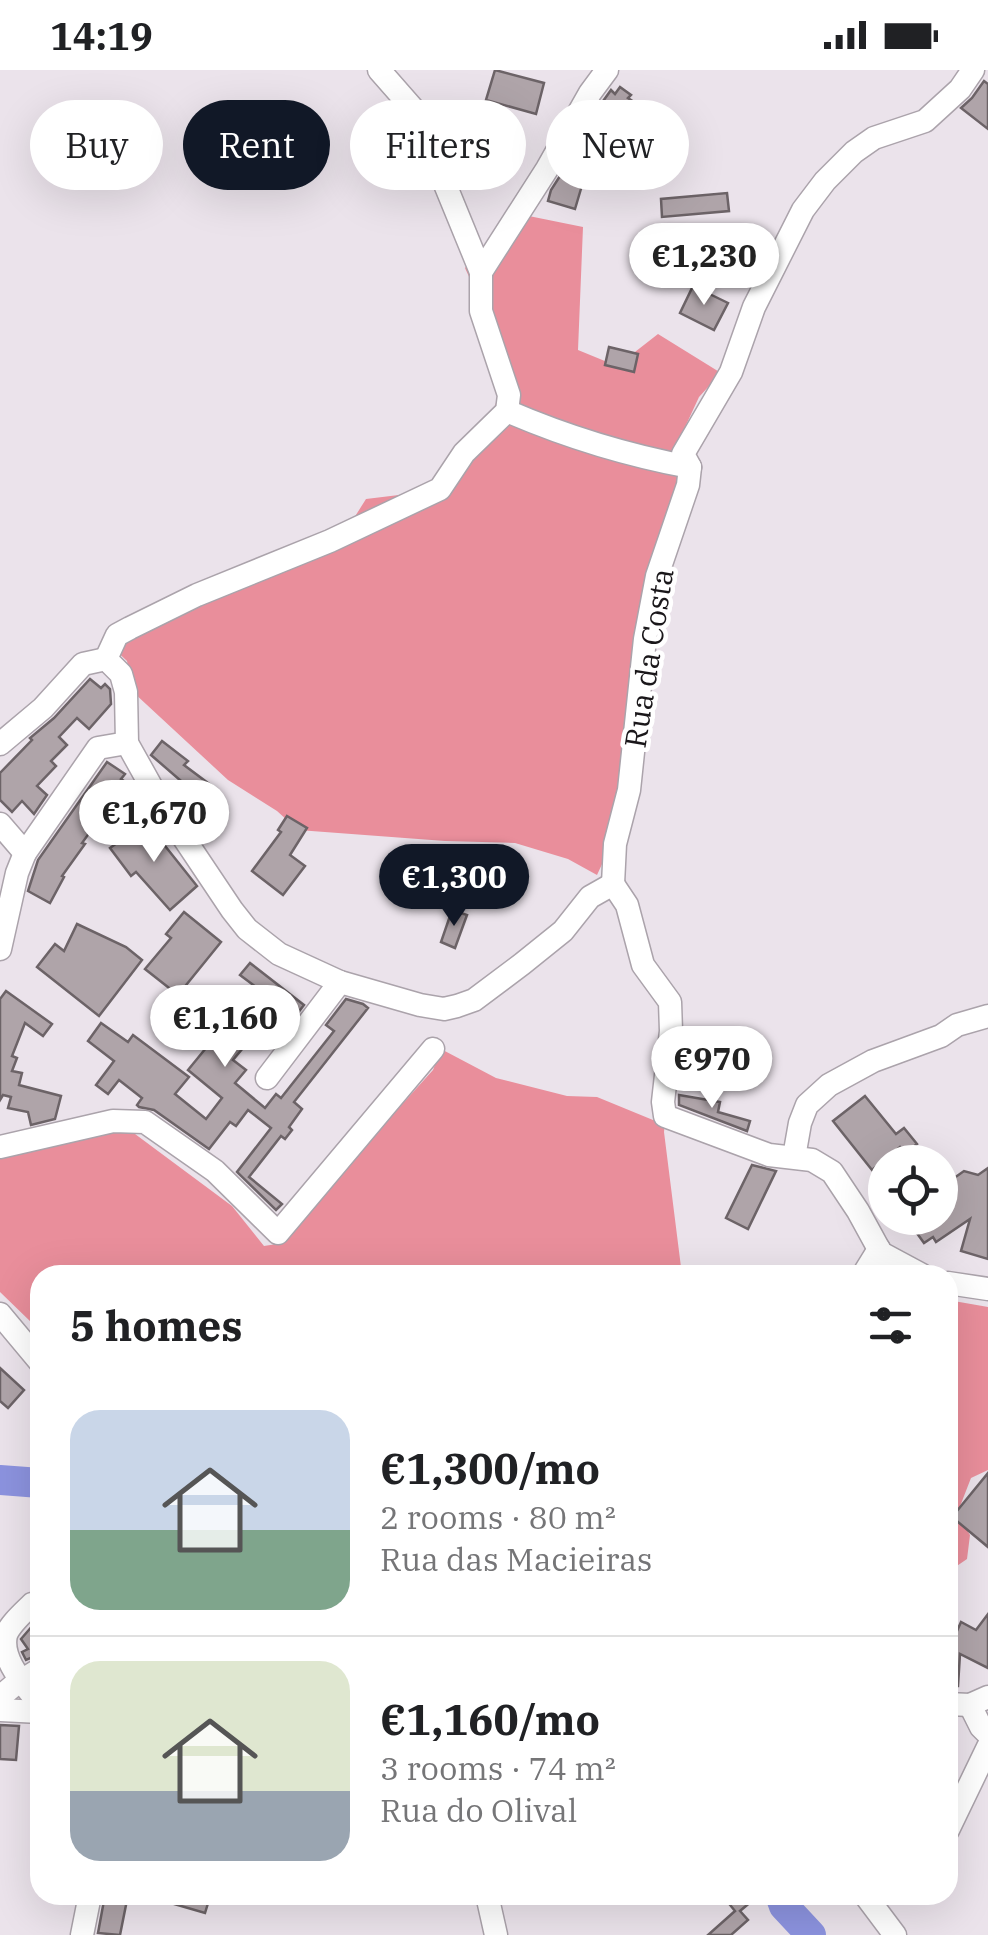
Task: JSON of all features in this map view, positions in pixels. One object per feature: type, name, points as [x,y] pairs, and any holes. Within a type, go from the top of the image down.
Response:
[{"type":"street","points":[[106,659],[117,635],[130,628],[440,490],[464,454],[507,411],[510,395],[481,311],[481,272],[415,111],[380,70]]},
{"type":"street","points":[[481,272],[607,70]]},
{"type":"street","name":"Rua da Costa","points":[[612,884],[657,576],[688,486],[690,467],[684,454],[730,372],[754,307],[803,210],[854,152],[874,138],[925,122],[960,89],[973,70]]},
{"type":"street","points":[[507,411],[556,432],[635,457],[690,467]]},
{"type":"street","points":[[106,659],[121,674],[126,692],[127,743],[160,804],[232,910],[279,954],[340,982],[444,1010],[490,990],[563,931],[590,897],[612,884],[627,905],[643,964],[670,1002],[672,1031],[663,1102],[665,1116],[769,1155],[812,1160],[832,1172],[882,1254],[903,1265]]},
{"type":"street","points":[[0,744],[43,708],[83,664],[106,659]]},
{"type":"street","points":[[0,949],[25,853],[98,748],[127,743]]},
{"type":"street","points":[[0,824],[25,853]]},
{"type":"street","points":[[266,1078],[340,982]]},
{"type":"street","points":[[794,1157],[807,1105],[829,1085],[873,1062],[941,1036],[957,1025],[988,1016]]},
{"type":"street","points":[[0,1147],[113,1121],[146,1122],[215,1171],[278,1233],[433,1048]]},
{"type":"street","points":[[869,1265],[879,1249]]},
{"type":"street","points":[[958,1284],[988,1289]]},
{"type":"street","points":[[0,1314],[30,1350]]},
{"type":"street","points":[[0,1697],[30,1675],[4,1652],[6,1632],[30,1606]]},
{"type":"street","points":[[969,1702],[988,1734]]},
{"type":"street","points":[[0,1710],[30,1708]]},
{"type":"street","points":[[958,1809],[988,1747]]},
{"type":"street","points":[[82,1935],[88,1905]]},
{"type":"street","points":[[489,1905],[496,1935]]},
{"type":"street","points":[[872,1905],[895,1935]]},
{"type":"shaded area","points":[[514,213],[583,227],[578,350],[617,366],[658,334],[721,373],[699,397],[680,438],[678,486],[629,773],[609,849],[597,875],[568,859],[515,843],[298,830],[277,811],[228,780],[133,692],[127,661],[110,645],[349,526],[366,499],[440,490],[488,423],[502,388],[482,305],[465,268]]},
{"type":"shaded area","points":[[441,1049],[496,1078],[567,1096],[597,1097],[665,1122],[681,1265],[30,1265],[30,1321],[0,1292],[0,1157],[109,1132],[131,1131],[232,1206],[264,1246],[283,1243],[433,1070]]},
{"type":"shaded area","points":[[958,1302],[988,1307],[988,1470],[971,1478],[958,1511]]},
{"type":"shaded area","points":[[958,1516],[970,1535],[967,1559],[958,1565]]},
{"type":"building","points":[[495,70],[544,83],[536,114],[526,111],[526,100],[486,100]]},
{"type":"building","points":[[984,81],[988,84],[988,129],[961,108]]},
{"type":"building","points":[[620,87],[631,95],[631,100],[604,100],[611,90],[615,94]]},
{"type":"building","points":[[551,190],[581,190],[575,209],[548,201]]},
{"type":"building","points":[[727,193],[729,211],[662,217],[661,199]]},
{"type":"building","points":[[693,286],[728,303],[714,330],[680,313]]},
{"type":"building","points":[[609,347],[638,354],[634,372],[605,365]]},
{"type":"building","points":[[90,679],[101,688],[105,684],[110,689],[111,704],[89,729],[77,718],[59,737],[67,745],[51,761],[56,766],[37,786],[47,795],[34,814],[22,801],[12,812],[0,800],[0,773]]},
{"type":"building","points":[[162,741],[188,761],[184,765],[212,786],[193,811],[178,800],[188,787],[151,755]]},
{"type":"building","points":[[107,762],[125,774],[121,779],[133,787],[117,809],[110,804],[82,843],[85,844],[62,876],[50,903],[28,891],[38,860]]},
{"type":"building","points":[[287,816],[307,828],[290,855],[305,866],[283,895],[252,871],[281,832],[278,830]]},
{"type":"building","points":[[146,822],[197,886],[170,910],[136,872],[131,876],[110,848]]},
{"type":"building","points":[[452,910],[467,915],[455,948],[441,942]]},
{"type":"building","points":[[184,912],[221,942],[178,995],[145,969],[171,938],[166,934]]},
{"type":"building","points":[[77,924],[126,947],[142,960],[99,1016],[37,967],[55,944],[64,951]]},
{"type":"building","points":[[250,963],[304,1005],[268,1048],[253,1036],[233,1060],[246,1070],[235,1083],[265,1108],[276,1094],[281,1098],[334,1031],[326,1025],[346,999],[368,1008],[294,1102],[302,1109],[289,1127],[292,1130],[285,1139],[281,1136],[249,1177],[282,1204],[276,1210],[237,1172],[271,1128],[248,1110],[236,1126],[230,1122],[209,1149],[154,1110],[139,1107],[142,1098],[119,1080],[108,1094],[96,1085],[114,1061],[88,1041],[101,1023],[128,1042],[133,1035],[189,1077],[175,1094],[206,1119],[222,1098],[188,1070],[256,987],[240,975]]},
{"type":"building","points":[[6,991],[52,1024],[43,1036],[25,1023],[12,1056],[17,1058],[12,1071],[22,1073],[19,1085],[61,1096],[55,1119],[31,1125],[28,1112],[8,1108],[11,1097],[3,1095],[0,1100],[0,999]]},
{"type":"building","points":[[679,1095],[720,1102],[718,1112],[750,1121],[747,1131],[679,1105]]},
{"type":"building","points":[[865,1096],[896,1134],[904,1128],[917,1144],[868,1145],[868,1165],[833,1121]]},
{"type":"building","points":[[752,1165],[776,1171],[748,1229],[726,1218]]},
{"type":"building","points":[[988,1168],[988,1259],[961,1251],[970,1219],[958,1227],[958,1175],[964,1171],[978,1175]]},
{"type":"building","points":[[918,1235],[946,1235],[936,1242],[933,1237],[924,1243]]},
{"type":"building","points":[[0,1368],[24,1390],[8,1408],[0,1401]]},
{"type":"building","points":[[988,1473],[988,1547],[958,1522],[958,1510]]},
{"type":"building","points":[[988,1614],[988,1668],[960,1654],[958,1686],[958,1629],[961,1622],[976,1630]]},
{"type":"building","points":[[30,1629],[30,1658],[26,1660],[22,1652],[28,1649],[21,1639]]},
{"type":"building","points":[[0,1725],[19,1726],[16,1760],[0,1759]]},
{"type":"building","points":[[103,1905],[126,1905],[120,1935],[98,1933]]},
{"type":"building","points":[[178,1905],[207,1905],[205,1913]]},
{"type":"building","points":[[730,1905],[747,1905],[740,1911],[748,1920],[731,1935],[708,1935],[735,1911]]},
{"type":"waterway","points":[[0,1480],[30,1482]]},
{"type":"waterway","points":[[784,1905],[811,1935]]}]
